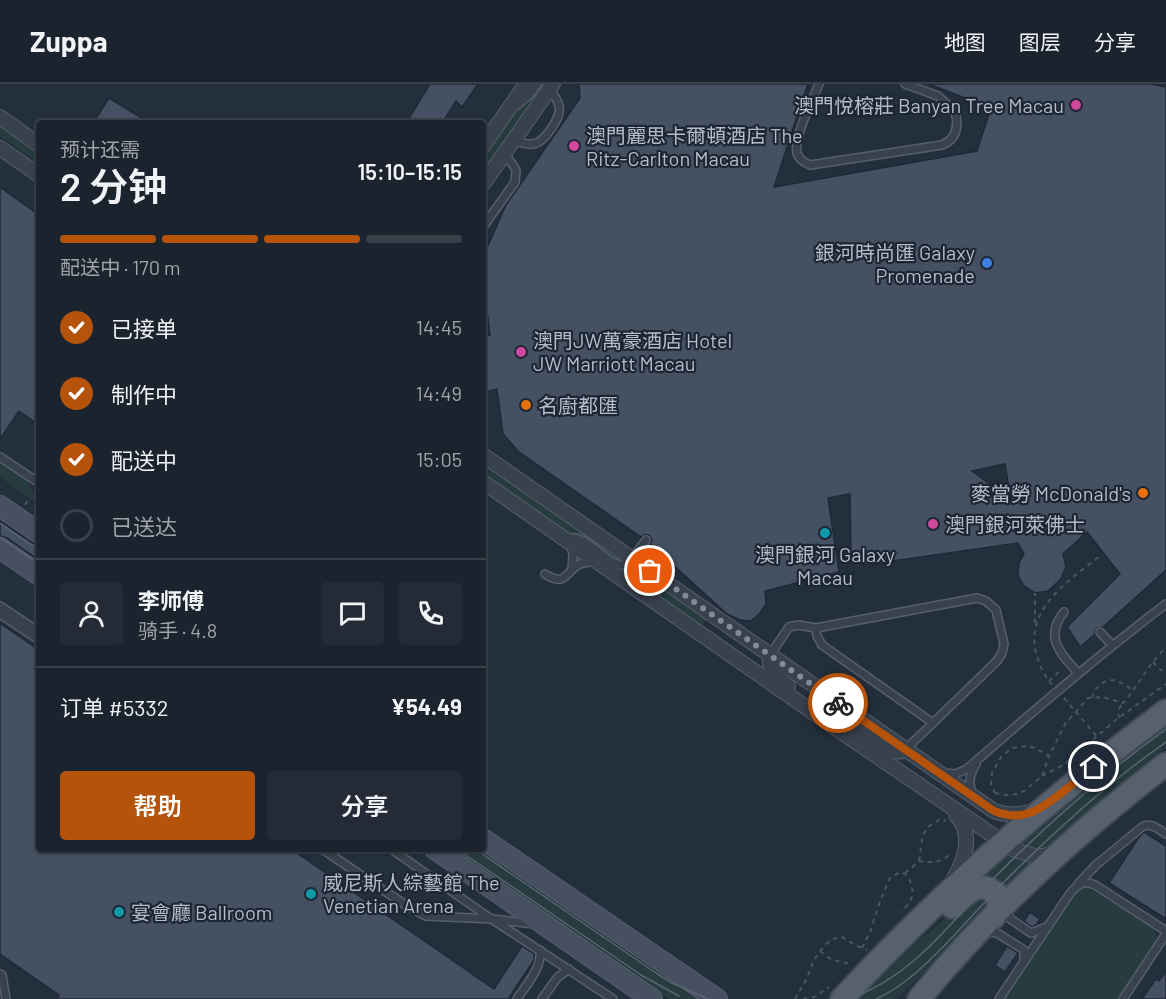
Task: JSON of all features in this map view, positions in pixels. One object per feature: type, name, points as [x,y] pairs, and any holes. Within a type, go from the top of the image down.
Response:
[{"type":"main road","points":[[0,506],[36,531]]},
{"type":"main road","points":[[0,548],[36,573]]},
{"type":"main road","points":[[842,999],[943,897],[1002,842],[1166,711]]},
{"type":"main road","points":[[920,999],[938,976],[1001,910],[1119,800],[1166,764]]},
{"type":"main road","points":[[486,841],[717,999]]},
{"type":"main road","points":[[439,852],[652,999]]},
{"type":"main road","points":[[894,946],[918,936],[974,888],[989,888],[997,894],[1000,903],[998,910],[1001,910]]},
{"type":"main road","points":[[911,999],[938,976]]},
{"type":"street","points":[[486,142],[526,84]]},
{"type":"street","points":[[486,180],[547,86]]},
{"type":"street","points":[[0,117],[36,143]]},
{"type":"street","points":[[0,148],[36,173]]},
{"type":"street","points":[[486,457],[994,811],[1007,815],[1021,815],[1042,809]]},
{"type":"street","points":[[486,485],[1002,842],[1018,852],[1037,858],[1064,850]]},
{"type":"street","points":[[770,655],[770,668],[773,673],[819,707],[832,726],[860,733],[889,751],[905,750]]},
{"type":"street","points":[[943,897],[962,863],[967,839],[962,821],[949,807]]},
{"type":"lane","points":[[819,84],[796,141],[797,154],[802,161],[810,165],[950,142],[957,126],[955,111],[938,96],[905,84]]},
{"type":"lane","points":[[503,117],[530,94],[547,86],[557,101],[560,112],[558,118],[543,139],[532,144],[513,141]]},
{"type":"lane","points":[[486,223],[514,182],[516,170],[504,153]]},
{"type":"lane","points":[[0,457],[36,481]]},
{"type":"lane","points":[[572,569],[573,555],[567,541],[569,537],[580,539],[623,566],[627,565],[646,540]]},
{"type":"lane","points":[[545,574],[553,579],[561,580],[583,562],[598,562]]},
{"type":"lane","points":[[770,655],[789,627],[798,625],[816,628],[977,598],[986,601],[996,610],[1004,644],[1002,653],[997,662],[905,750]]},
{"type":"lane","points":[[934,770],[949,774],[967,769],[1057,690],[1166,604]]},
{"type":"lane","points":[[0,606],[36,630]]},
{"type":"lane","points":[[1064,612],[1058,620],[1054,637],[1060,650],[1078,673]]},
{"type":"lane","points":[[0,614],[36,638]]},
{"type":"lane","points":[[816,628],[822,645],[933,723]]},
{"type":"lane","points":[[1100,632],[1112,645]]},
{"type":"lane","points":[[980,802],[970,788],[970,778],[982,754]]},
{"type":"lane","points":[[999,999],[1071,892],[1096,865],[1145,825],[1152,825],[1166,834]]},
{"type":"lane","points":[[326,852],[406,906],[426,916],[492,919],[545,925]]},
{"type":"lane","points":[[395,852],[569,969],[603,995],[614,999]]},
{"type":"lane","points":[[1071,892],[1080,884],[1091,883],[1166,933],[1123,999]]},
{"type":"lane","points":[[1001,910],[1031,933],[1047,927]]},
{"type":"lane","points":[[977,934],[997,933],[1023,950],[1024,962]]},
{"type":"lane","points":[[517,999],[538,964],[540,951]]},
{"type":"lane","points":[[542,999],[557,978],[569,969]]},
{"type":"lane","points":[[0,974],[6,999]]},
{"type":"path","points":[[1035,593],[1035,629]]},
{"type":"path","points":[[1119,718],[1119,708],[1134,691],[1157,655],[1166,648]]},
{"type":"path","points":[[1049,681],[1069,662]]},
{"type":"path","points":[[1153,662],[1166,673]]},
{"type":"path","points":[[1092,698],[1099,685],[1107,680],[1115,680],[1134,691]]},
{"type":"path","points":[[980,802],[995,793],[1006,795],[1024,791],[1041,776],[1065,764],[1119,718],[1166,684]]},
{"type":"path","points":[[1057,690],[1112,753]]},
{"type":"path","points":[[1041,776],[1048,756],[1065,724],[1088,698],[1103,697],[1123,703]]},
{"type":"path","points":[[995,793],[991,785],[992,773],[1001,757],[1012,748],[1027,746],[1048,756]]},
{"type":"path","points":[[905,873],[919,861],[923,835],[932,823],[942,819],[948,822]]},
{"type":"path","points":[[919,861],[941,862],[950,855],[953,843]]},
{"type":"path","points":[[862,948],[890,878],[900,872],[909,876],[912,896],[908,905],[901,912]]},
{"type":"path","points":[[795,999],[820,951],[832,939],[842,937],[868,950]]},
{"type":"path","points":[[820,951],[832,960],[853,964]]},
{"type":"green space","points":[[534,84],[545,84],[486,169],[486,153]]},
{"type":"green space","points":[[0,124],[36,149],[36,161],[0,136]]},
{"type":"green space","points":[[0,462],[28,484],[36,503],[0,477]]},
{"type":"green space","points":[[486,465],[707,619],[701,626],[486,478]]},
{"type":"green space","points":[[1166,726],[1166,747],[1043,850],[1035,849],[1019,840]]},
{"type":"green space","points":[[454,852],[481,852],[697,999],[669,999]]},
{"type":"green space","points":[[1004,852],[1035,863],[1004,893],[972,881]]},
{"type":"green space","points":[[1087,887],[1153,928],[1157,936],[1157,941],[1119,999],[1004,999],[1078,890]]},
{"type":"green space","points":[[983,893],[989,904],[970,929],[896,999],[852,999],[898,951],[920,940],[968,899]]},
{"type":"building","points":[[430,84],[478,84],[462,107],[456,101],[444,120],[408,120]]},
{"type":"building","name":"澳門銀河 Galaxy Macau","points":[[579,84],[808,84],[774,187],[977,151],[991,108],[929,84],[1151,84],[1166,87],[1166,570],[1103,627],[1097,628],[1095,634],[1080,647],[1067,627],[1120,574],[1087,532],[1063,554],[1066,566],[1061,579],[1048,591],[1035,593],[1024,586],[1018,576],[1019,563],[1024,554],[1018,543],[865,565],[851,558],[850,494],[828,498],[839,572],[765,591],[766,604],[751,621],[740,620],[727,614],[650,544],[652,540],[649,535],[641,537],[519,452],[503,434],[497,389],[486,392],[486,336],[490,335],[486,304],[486,250],[506,205],[580,98]],"holes":[[[1005,464],[1011,500],[972,471]]]},
{"type":"building","points":[[109,98],[145,120],[95,120]]},
{"type":"building","points":[[0,187],[36,213],[36,423],[19,411],[0,439]]},
{"type":"building","points":[[0,521],[36,544],[36,558],[7,538],[0,536]]},
{"type":"building","points":[[0,623],[36,648],[36,852],[295,852],[494,989],[522,946],[534,954],[534,960],[508,999],[57,999],[59,995],[0,954]]},
{"type":"building","points":[[1144,832],[1166,846],[1166,919],[1109,883]]},
{"type":"building","points":[[1030,912],[1040,919],[1032,927],[1024,921]]},
{"type":"building","points":[[1007,946],[1018,953],[1005,972],[995,965]]},
{"type":"building","points":[[1166,971],[1166,999],[1142,999],[1156,979],[1159,981]]},
{"type":"tram line","points":[[0,523],[36,548]]},
{"type":"tram line","points":[[0,537],[36,562]]},
{"type":"tram line","points":[[849,999],[872,989],[910,964],[1053,821],[1120,764],[1166,729]]},
{"type":"tram line","points":[[876,999],[904,982],[921,968],[1007,879],[1064,825],[1124,773],[1166,742]]},
{"type":"tram line","points":[[461,852],[641,975],[679,996]]},
{"type":"tram line","points":[[479,852],[656,973],[708,999]]},
{"type":"way so far","points":[[650,571],[838,703]]},
{"type":"place","name":"澳門悅榕莊 Banyan Tree Macau","points":[[1076,105]]},
{"type":"place","name":"澳門麗思卡爾頓酒店 The Ritz-Carlton Macau","points":[[574,146]]},
{"type":"place","name":"銀河時尚匯 Galaxy Promenade","points":[[987,263]]},
{"type":"place","name":"澳門JW萬豪酒店 Hotel JW Marriott Macau","points":[[521,352]]},
{"type":"place","name":"名廚都匯","points":[[526,405]]},
{"type":"place","name":"麥當勞 McDonald's","points":[[1143,493]]},
{"type":"place","name":"澳門銀河萊佛士","points":[[933,524]]},
{"type":"place","name":"澳門銀河 Galaxy Macau","points":[[825,533]]},
{"type":"place","name":"威尼斯人綜藝館 The Venetian Arena","points":[[311,894]]},
{"type":"place","name":"宴會廳 Ballroom","points":[[119,912]]},
{"type":"route","points":[[838,703],[994,811],[1007,815],[1021,815],[1042,809],[1094,767]]}]
